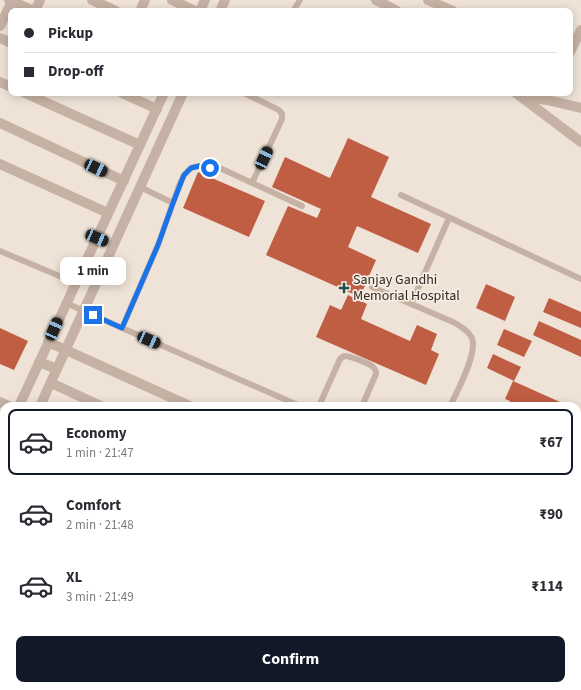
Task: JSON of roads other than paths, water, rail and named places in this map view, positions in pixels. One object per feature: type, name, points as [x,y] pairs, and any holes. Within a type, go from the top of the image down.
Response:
[{"type":"street","points":[[0,26],[11,0],[28,8]]},
{"type":"street","points":[[92,0],[109,8]]},
{"type":"street","points":[[172,0],[189,8]]},
{"type":"street","points":[[376,0],[391,8]]},
{"type":"street","points":[[428,0],[446,8]]},
{"type":"street","points":[[573,46],[581,30]]},
{"type":"street","points":[[32,96],[140,145]]},
{"type":"street","points":[[129,96],[157,109]]},
{"type":"street","points":[[21,402],[163,96]]},
{"type":"street","points":[[42,402],[182,96]]},
{"type":"street","points":[[521,96],[581,142]]},
{"type":"street","points":[[539,96],[549,97],[581,108]]},
{"type":"street","points":[[0,124],[124,181]]},
{"type":"street","points":[[0,164],[108,213]]},
{"type":"street","points":[[97,238],[114,245]]},
{"type":"street","points":[[48,342],[181,402]]},
{"type":"street","points":[[39,362],[57,370]]},
{"type":"street","points":[[51,383],[92,402]]},
{"type":"lane","points":[[250,96],[279,110],[282,114],[282,119],[252,183]]},
{"type":"lane","points":[[122,328],[158,245],[184,175],[191,168],[199,166],[222,169],[302,206]]},
{"type":"lane","points":[[140,187],[173,203]]},
{"type":"lane","points":[[401,195],[581,280]]},
{"type":"lane","points":[[411,304],[449,218]]},
{"type":"lane","points":[[0,250],[76,283]]},
{"type":"lane","points":[[372,287],[453,322],[465,329],[472,339],[473,346],[471,358],[452,402]]},
{"type":"lane","points":[[66,303],[291,402]]},
{"type":"lane","points":[[321,402],[340,359],[344,356],[348,356],[370,365],[375,369],[376,374],[364,402]]},
{"type":"place","name":"Sanjay Gandhi Memorial Hospital","points":[[344,288]]}]
